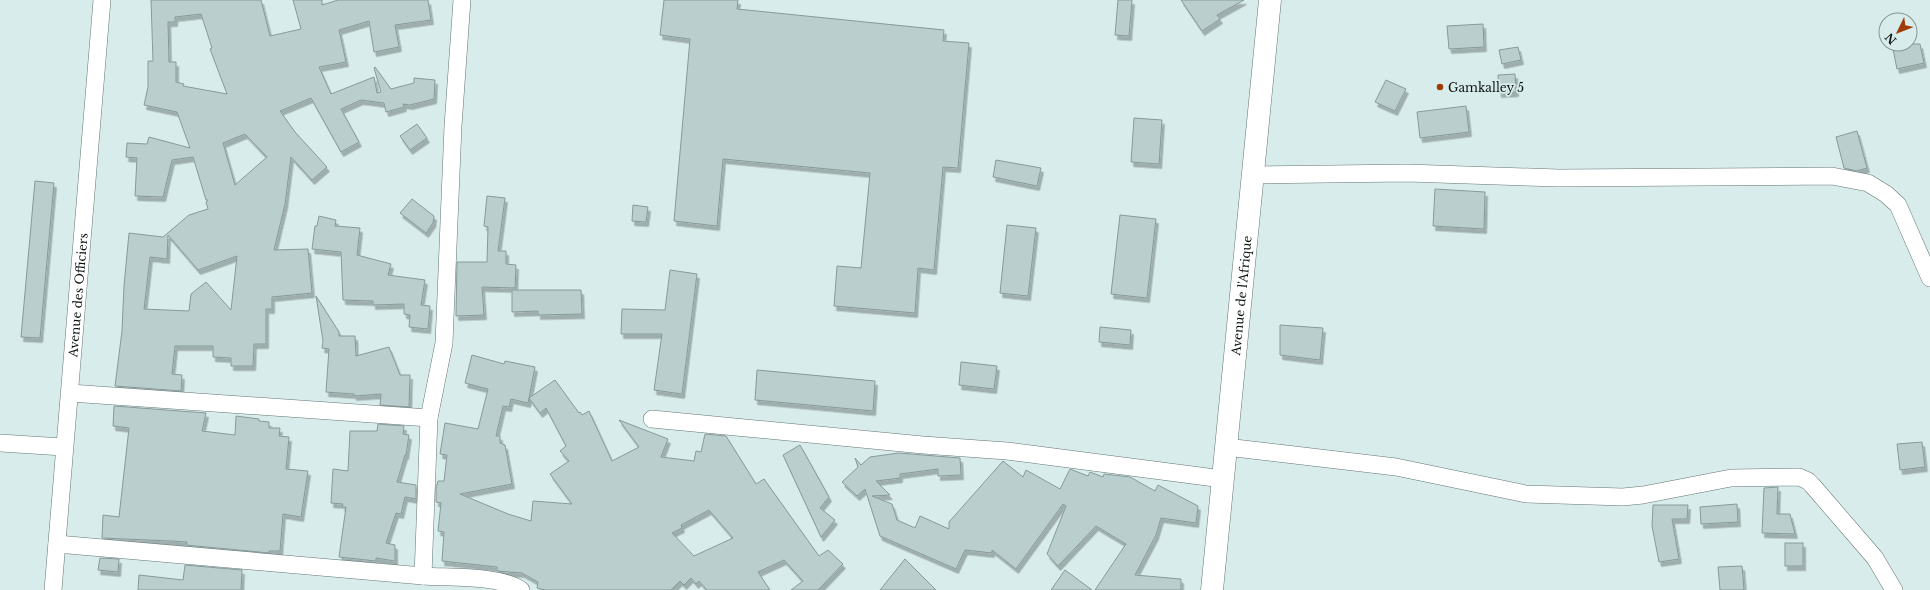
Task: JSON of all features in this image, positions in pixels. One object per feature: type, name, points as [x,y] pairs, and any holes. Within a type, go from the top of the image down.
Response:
[{"type":"main road","name":"Avenue de l'Afrique","points":[[1212,590],[1270,0]]},
{"type":"street","name":"Avenue des Officiers","points":[[53,590],[63,447],[70,393],[102,0]]},
{"type":"street","points":[[423,576],[429,418],[444,343],[453,126],[462,0]]},
{"type":"street","points":[[1252,175],[1407,174],[1558,178],[1832,176],[1868,183],[1886,194],[1898,205],[1930,278]]},
{"type":"street","points":[[70,393],[429,418]]},
{"type":"street","points":[[652,419],[923,445],[1006,450],[1223,479]]},
{"type":"street","points":[[0,443],[63,447]]},
{"type":"street","points":[[1226,447],[1396,467],[1526,494],[1623,497],[1643,495],[1731,478],[1799,477],[1808,480],[1856,535],[1875,558],[1894,590]]},
{"type":"street","points":[[57,544],[423,576],[497,580],[512,584],[521,590]]},
{"type":"building","points":[[151,0],[261,0],[270,36],[301,29],[293,0],[322,0],[322,5],[338,0],[428,0],[431,20],[395,25],[399,47],[374,52],[369,21],[339,30],[346,62],[319,67],[331,94],[374,77],[377,93],[381,92],[374,68],[375,67],[391,89],[414,83],[414,78],[435,80],[434,99],[410,105],[403,104],[404,107],[386,112],[384,103],[361,100],[341,109],[359,142],[341,152],[311,98],[280,111],[295,132],[327,167],[312,180],[291,157],[285,204],[274,250],[308,249],[312,293],[272,297],[272,309],[266,309],[266,344],[254,344],[253,366],[231,366],[231,358],[213,357],[213,346],[175,346],[172,374],[182,375],[181,391],[115,386],[122,331],[124,286],[129,233],[163,237],[189,215],[208,209],[206,202],[208,200],[206,200],[193,157],[172,160],[163,197],[135,196],[137,158],[126,157],[127,143],[147,144],[149,137],[190,148],[177,112],[144,105],[148,87],[148,61],[153,61]],"holes":[[[201,14],[212,48],[210,49],[227,94],[183,86],[184,84],[176,82],[176,62],[169,62],[168,22],[175,22],[175,17]],[[245,134],[267,157],[235,185],[223,143]],[[168,235],[198,270],[237,256],[231,310],[206,282],[191,294],[189,311],[144,309],[150,257],[167,259]]]},
{"type":"building","points":[[664,0],[738,0],[737,9],[944,30],[943,41],[969,43],[958,168],[943,167],[934,270],[918,268],[915,313],[834,306],[837,266],[861,268],[870,173],[723,159],[717,226],[674,221],[690,39],[660,35]]},
{"type":"building","points":[[1118,0],[1132,0],[1129,36],[1115,35]]},
{"type":"building","points":[[1181,0],[1244,0],[1217,15],[1220,19],[1202,31]]},
{"type":"building","points":[[1483,24],[1484,47],[1449,49],[1447,26]]},
{"type":"building","points":[[1918,44],[1920,44],[1924,63],[1897,69],[1894,52],[1918,52]]},
{"type":"building","points":[[1518,47],[1521,60],[1502,64],[1499,50]]},
{"type":"building","points":[[1515,74],[1516,92],[1499,93],[1498,75]]},
{"type":"building","points":[[1386,80],[1406,89],[1395,111],[1375,102]]},
{"type":"building","points":[[1466,106],[1469,132],[1420,138],[1417,112]]},
{"type":"building","points":[[1134,118],[1162,120],[1159,164],[1131,162]]},
{"type":"building","points":[[417,124],[427,138],[410,150],[400,136]]},
{"type":"building","points":[[1857,131],[1867,168],[1857,171],[1844,168],[1836,137]]},
{"type":"building","points":[[996,160],[1041,168],[1037,186],[993,177]]},
{"type":"building","points":[[35,181],[54,183],[40,338],[21,337]]},
{"type":"building","points":[[1435,189],[1485,192],[1484,229],[1433,226]]},
{"type":"building","points":[[487,196],[505,198],[498,251],[506,251],[506,264],[516,265],[515,288],[482,287],[484,315],[456,316],[457,262],[487,262],[488,227],[484,226]]},
{"type":"building","points":[[412,199],[434,216],[433,223],[426,233],[400,213]]},
{"type":"building","points":[[633,205],[648,207],[646,222],[632,221]]},
{"type":"building","points":[[1120,215],[1156,219],[1147,298],[1111,294]]},
{"type":"building","points":[[319,216],[336,220],[335,226],[360,228],[357,255],[391,264],[388,275],[425,280],[421,305],[430,306],[428,329],[409,327],[410,315],[404,314],[404,304],[373,305],[373,301],[343,300],[341,252],[312,249],[315,226],[317,226]]},
{"type":"building","points":[[1007,225],[1036,228],[1028,296],[1000,293]]},
{"type":"building","points":[[670,270],[697,274],[682,394],[654,390],[662,334],[621,334],[622,309],[665,310]]},
{"type":"building","points":[[512,290],[581,290],[582,314],[538,315],[538,311],[512,312]]},
{"type":"building","points":[[316,296],[339,332],[339,336],[355,336],[356,356],[389,347],[400,375],[410,375],[409,407],[380,405],[381,394],[354,396],[354,394],[326,392],[329,349],[322,348],[323,341]]},
{"type":"building","points":[[1280,325],[1323,328],[1320,360],[1280,355]]},
{"type":"building","points":[[1100,327],[1131,330],[1130,345],[1099,342]]},
{"type":"building","points":[[472,355],[504,364],[505,361],[535,367],[528,403],[511,399],[509,407],[503,406],[496,436],[500,436],[500,443],[505,445],[512,484],[460,494],[508,514],[531,521],[533,501],[572,504],[550,474],[569,461],[560,451],[566,446],[546,408],[540,413],[529,398],[555,380],[579,413],[580,412],[582,415],[589,411],[612,461],[639,447],[619,420],[668,439],[661,457],[694,461],[696,451],[701,452],[705,434],[726,436],[756,484],[764,479],[819,556],[828,550],[843,564],[818,590],[791,590],[803,581],[784,560],[758,572],[770,590],[707,590],[699,581],[696,584],[691,578],[684,585],[680,581],[671,590],[545,590],[537,588],[538,582],[522,573],[497,571],[497,567],[442,561],[444,532],[438,531],[441,503],[436,502],[436,488],[438,481],[444,481],[447,455],[440,454],[445,423],[478,429],[488,389],[465,383]],"holes":[[[709,510],[733,538],[694,556],[672,533],[682,528],[681,525]]]},
{"type":"building","points":[[961,362],[997,366],[994,389],[959,385]]},
{"type":"building","points":[[757,370],[875,381],[873,411],[755,400]]},
{"type":"building","points":[[114,406],[206,413],[202,431],[235,435],[236,416],[259,419],[259,421],[269,422],[269,428],[280,428],[279,436],[289,437],[286,469],[308,471],[301,517],[283,514],[280,551],[269,551],[269,553],[186,545],[187,542],[102,538],[103,515],[119,517],[129,428],[113,426]]},
{"type":"building","points":[[378,424],[404,426],[403,434],[409,435],[406,455],[397,482],[416,485],[416,499],[405,497],[401,514],[396,513],[386,543],[395,545],[395,561],[376,558],[376,561],[339,557],[346,507],[342,507],[343,504],[331,503],[333,469],[348,471],[350,431],[377,431]]},
{"type":"building","points":[[1922,442],[1925,467],[1900,470],[1897,444]]},
{"type":"building","points":[[800,445],[829,497],[820,508],[835,520],[821,537],[783,455]]},
{"type":"building","points":[[899,453],[960,458],[961,475],[938,476],[938,469],[900,474],[900,478],[876,481],[890,495],[872,496],[892,504],[897,520],[915,528],[920,516],[949,529],[949,522],[1003,461],[1023,477],[1026,470],[1060,489],[1070,469],[1088,476],[1090,472],[1103,477],[1104,474],[1130,477],[1155,491],[1158,485],[1198,506],[1196,523],[1161,518],[1156,535],[1135,575],[1181,579],[1181,590],[1095,590],[1126,544],[1096,526],[1058,566],[1047,554],[1066,506],[1063,504],[1016,569],[992,550],[992,553],[965,550],[956,569],[880,536],[865,489],[857,496],[842,482],[858,467],[855,458],[861,465],[870,457]]},
{"type":"building","points":[[1778,487],[1777,514],[1790,514],[1795,534],[1762,533],[1764,488]]},
{"type":"building","points":[[1737,504],[1738,522],[1701,524],[1700,507]]},
{"type":"building","points":[[1653,505],[1688,505],[1687,519],[1672,519],[1679,559],[1659,562],[1652,526]]},
{"type":"building","points":[[1785,543],[1803,543],[1803,566],[1785,566]]},
{"type":"building","points":[[100,558],[119,559],[118,572],[98,570]]},
{"type":"building","points":[[905,559],[936,590],[880,590]]},
{"type":"building","points":[[185,565],[242,570],[241,590],[138,590],[139,575],[183,580]]},
{"type":"building","points":[[1742,566],[1744,590],[1720,590],[1718,567]]},
{"type":"building","points":[[1065,570],[1092,590],[1051,590]]},
{"type":"place","name":"Gamkalley 5","points":[[1440,87]]}]
